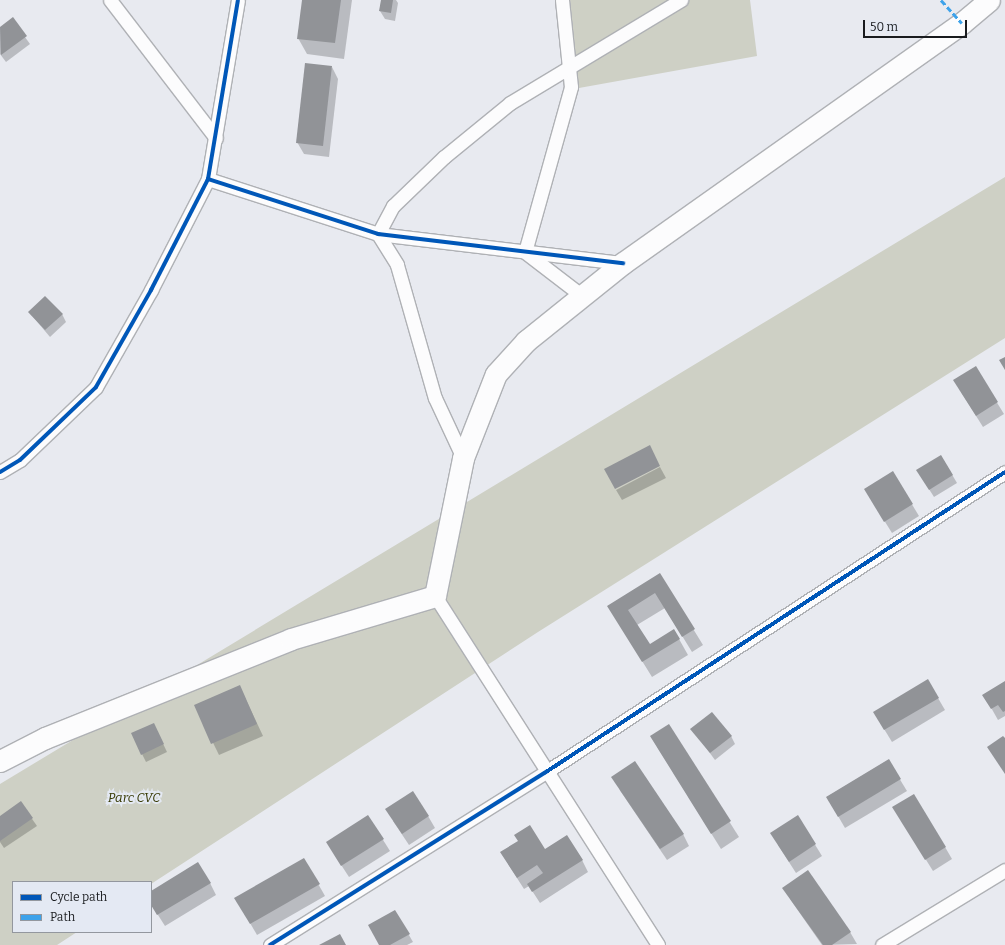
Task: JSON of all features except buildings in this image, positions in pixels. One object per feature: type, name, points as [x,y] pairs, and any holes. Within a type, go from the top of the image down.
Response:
[{"type":"main road","points":[[0,761],[45,738],[290,639],[435,596],[463,458],[496,374],[526,341],[623,262],[956,27],[989,0]]},
{"type":"street","points":[[110,0],[216,138]]},
{"type":"street","points":[[0,472],[20,460],[96,387],[151,290],[208,179],[238,0]]},
{"type":"street","points":[[525,252],[571,87],[562,0]]},
{"type":"street","points":[[378,234],[393,206],[444,157],[510,103],[569,69],[628,30],[681,0]]},
{"type":"street","points":[[208,179],[378,234],[623,262]]},
{"type":"street","points":[[378,234],[396,265],[434,398],[463,458]]},
{"type":"street","points":[[525,252],[581,295]]},
{"type":"street","points":[[270,945],[546,772],[1005,472]]},
{"type":"street","points":[[435,596],[546,772],[658,945]]},
{"type":"street","points":[[882,945],[1005,870]]},
{"type":"green space","points":[[570,0],[750,0],[757,56],[579,88]]},
{"type":"green space","name":"Parc CVC","points":[[1005,177],[1005,338],[538,632],[152,883],[152,881],[12,881],[12,933],[75,933],[57,945],[0,945],[0,784]]},
{"type":"marked path","points":[[941,0],[962,23]]},
{"type":"cycle path","points":[[0,472],[20,460],[96,387],[151,290],[208,179],[238,0]]},
{"type":"cycle path","points":[[208,179],[378,234],[623,263]]},
{"type":"cycle path","points":[[270,945],[546,772],[1005,472]]}]
